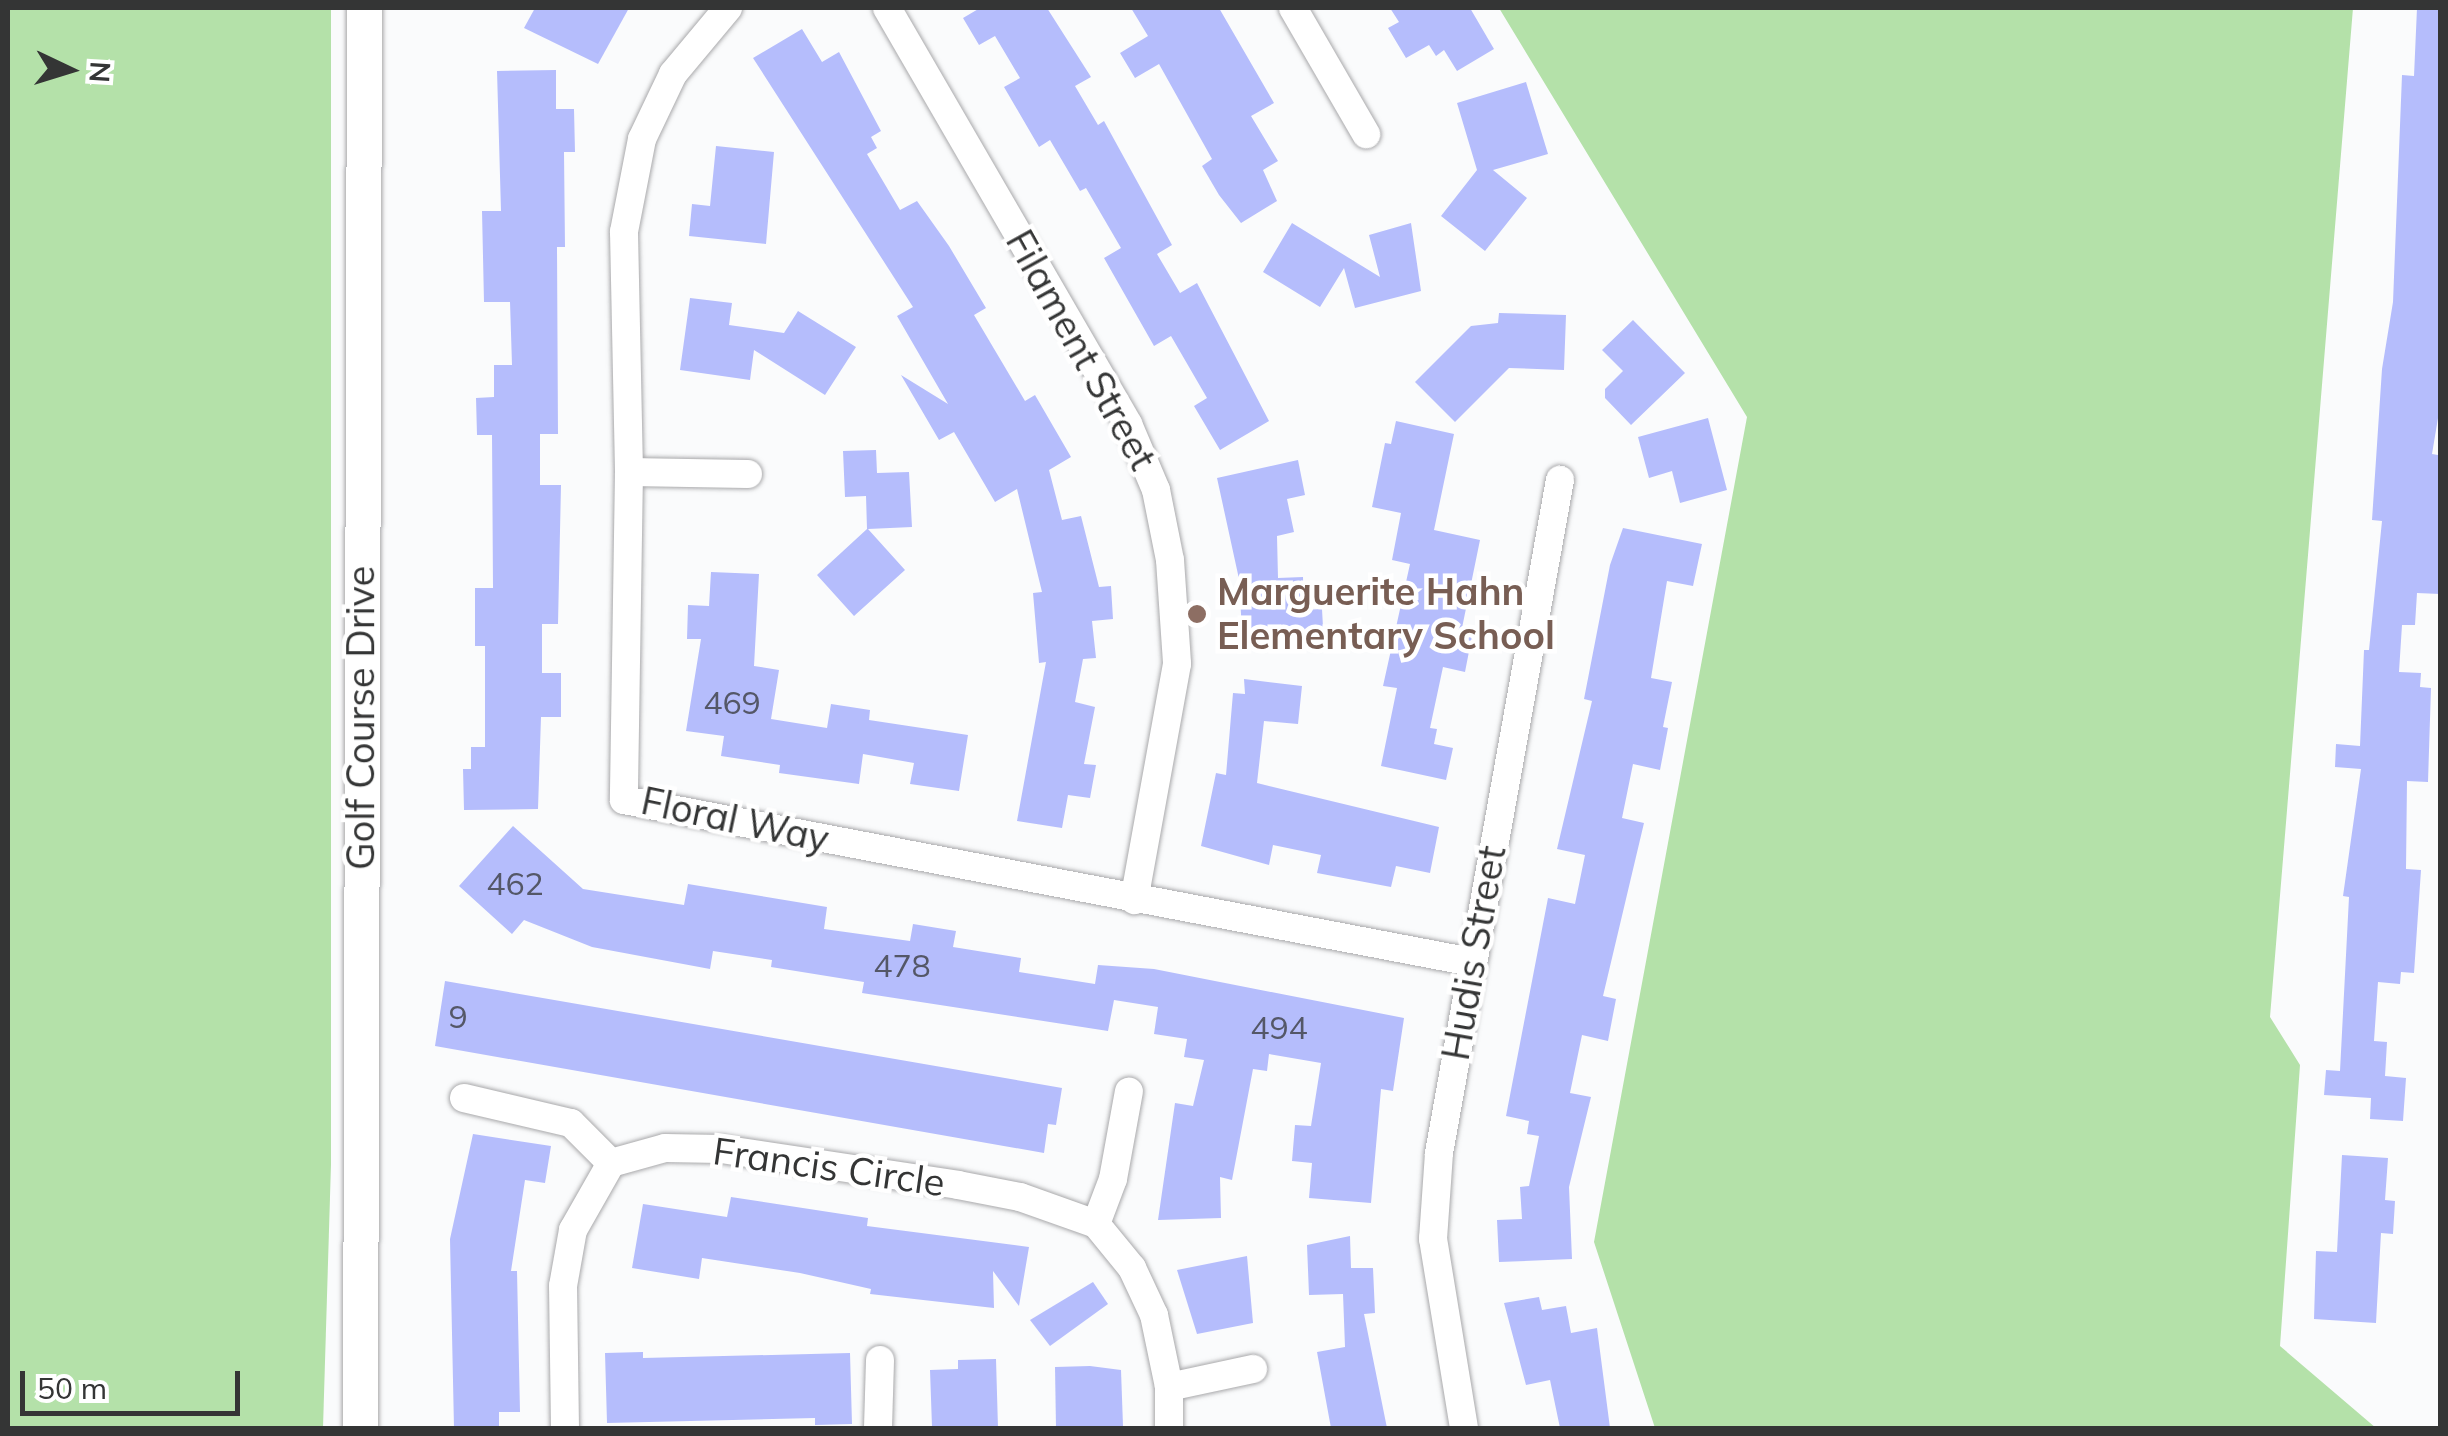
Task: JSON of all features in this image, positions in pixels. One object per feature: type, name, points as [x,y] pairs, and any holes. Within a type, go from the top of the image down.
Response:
[{"type":"street","name":"Golf Course Drive","points":[[360,1428],[364,8]]},
{"type":"street","name":"Floral Way","points":[[728,8],[672,74],[642,139],[624,232],[630,472],[624,800],[1472,962]]},
{"type":"street","name":"Filament Street","points":[[887,8],[1128,424],[1156,490],[1170,560],[1177,664],[1134,900]]},
{"type":"street","points":[[1294,8],[1366,134]]},
{"type":"street","points":[[630,472],[748,474]]},
{"type":"street","name":"Hudis Street","points":[[1464,1428],[1434,1239],[1439,1153],[1560,480]]},
{"type":"street","points":[[1129,1090],[1113,1179],[1096,1224],[1132,1268],[1154,1315],[1169,1387],[1168,1428]]},
{"type":"street","points":[[464,1098],[571,1123],[611,1162],[573,1230],[563,1286],[566,1428]]},
{"type":"street","name":"Francis Circle","points":[[611,1162],[665,1148],[721,1149],[1020,1196],[1096,1224]]},
{"type":"street","points":[[878,1428],[880,1360]]},
{"type":"street","points":[[1169,1387],[1253,1369]]},
{"type":"green space","points":[[8,8],[331,8],[331,1164],[323,1428],[8,1428]]},
{"type":"green space","points":[[1499,8],[2353,8],[2270,1017],[2300,1065],[2280,1346],[2376,1428],[1655,1428],[1594,1242],[1747,417]]},
{"type":"building","points":[[535,8],[629,8],[598,64],[524,28]]},
{"type":"building","points":[[980,8],[1047,8],[1091,77],[1075,86],[1098,125],[1104,121],[1172,245],[1157,254],[1180,293],[1197,283],[1269,421],[1220,450],[1194,406],[1207,398],[1171,336],[1154,346],[1104,258],[1121,248],[1086,188],[1080,191],[1050,140],[1039,147],[1004,87],[1020,78],[995,36],[979,45],[963,18]]},
{"type":"building","points":[[1131,8],[1219,8],[1274,103],[1251,116],[1278,161],[1263,170],[1277,201],[1241,223],[1219,195],[1202,166],[1212,159],[1159,64],[1135,78],[1120,53],[1148,36]]},
{"type":"building","points":[[1390,8],[1470,8],[1494,49],[1457,71],[1444,50],[1436,56],[1429,45],[1406,58],[1388,28],[1399,22]]},
{"type":"building","points":[[2417,8],[2440,8],[2440,406],[2432,454],[2438,455],[2440,594],[2417,593],[2415,625],[2402,625],[2399,672],[2421,673],[2420,687],[2431,688],[2428,782],[2407,781],[2406,869],[2421,870],[2414,973],[2401,972],[2400,984],[2378,982],[2374,1041],[2387,1042],[2385,1076],[2406,1078],[2403,1121],[2370,1119],[2371,1098],[2324,1095],[2326,1070],[2340,1071],[2349,897],[2343,896],[2361,769],[2335,767],[2336,744],[2360,746],[2364,650],[2369,650],[2382,521],[2372,520],[2382,369],[2393,302],[2402,75],[2414,76]]},
{"type":"building","points":[[802,29],[822,62],[839,52],[881,131],[871,137],[877,148],[867,154],[900,210],[917,201],[949,246],[986,308],[974,315],[1025,401],[1035,395],[1071,457],[1049,470],[1062,520],[1081,516],[1099,587],[1111,586],[1113,619],[1092,621],[1096,658],[1083,659],[1075,702],[1095,707],[1084,764],[1096,765],[1090,798],[1068,795],[1062,828],[1017,821],[1046,662],[1039,663],[1033,593],[1042,592],[1017,489],[995,502],[954,432],[939,440],[901,375],[948,404],[897,316],[913,307],[753,58]]},
{"type":"building","points":[[556,70],[556,109],[574,109],[575,152],[564,152],[565,247],[557,247],[558,434],[540,434],[540,485],[561,485],[558,624],[542,624],[542,673],[561,673],[561,717],[541,717],[538,809],[464,810],[463,769],[471,769],[471,747],[485,747],[485,646],[475,646],[475,588],[493,588],[492,435],[477,435],[476,398],[494,397],[494,365],[512,365],[510,302],[484,302],[482,211],[501,211],[497,71]]},
{"type":"building","points":[[1526,82],[1548,154],[1493,170],[1527,198],[1485,251],[1441,216],[1477,170],[1457,103]]},
{"type":"building","points":[[716,146],[774,152],[766,244],[689,236],[692,204],[710,206]]},
{"type":"building","points":[[1292,223],[1380,277],[1369,235],[1411,223],[1421,291],[1355,308],[1344,268],[1320,307],[1263,272]]},
{"type":"building","points":[[690,298],[732,303],[729,325],[784,333],[798,311],[856,347],[825,395],[754,350],[750,380],[680,370]]},
{"type":"building","points":[[1499,313],[1566,315],[1564,370],[1509,368],[1455,422],[1415,382],[1471,326],[1498,323]]},
{"type":"building","points":[[1633,320],[1685,373],[1631,425],[1605,398],[1605,389],[1623,371],[1602,350]]},
{"type":"building","points":[[1708,418],[1727,490],[1680,503],[1672,471],[1649,478],[1638,437]]},
{"type":"building","points":[[1396,421],[1454,434],[1434,530],[1480,540],[1462,628],[1473,631],[1465,672],[1443,667],[1430,728],[1437,729],[1434,744],[1453,748],[1446,780],[1381,766],[1397,688],[1383,686],[1410,564],[1392,560],[1401,513],[1372,507],[1385,443],[1391,444]]},
{"type":"building","points":[[876,450],[877,473],[909,472],[912,527],[868,529],[905,570],[854,616],[817,575],[867,529],[866,496],[845,497],[843,451]]},
{"type":"building","points":[[1298,460],[1305,495],[1287,499],[1294,532],[1277,536],[1278,578],[1303,577],[1304,610],[1322,609],[1324,645],[1243,649],[1239,579],[1217,478]]},
{"type":"building","points":[[1623,528],[1702,544],[1693,586],[1667,581],[1651,678],[1672,682],[1663,727],[1668,728],[1660,770],[1633,764],[1622,818],[1644,823],[1603,996],[1616,999],[1608,1041],[1582,1035],[1570,1093],[1591,1097],[1569,1187],[1572,1259],[1499,1262],[1497,1220],[1522,1219],[1520,1187],[1529,1186],[1539,1136],[1527,1134],[1529,1121],[1506,1116],[1548,898],[1575,904],[1585,855],[1557,849],[1592,701],[1584,699],[1610,565]]},
{"type":"building","points":[[711,572],[759,574],[754,666],[779,670],[771,719],[827,728],[831,704],[870,710],[869,720],[968,735],[959,791],[910,784],[914,763],[863,754],[859,784],[779,773],[780,765],[721,756],[724,736],[686,731],[701,639],[687,639],[688,605],[709,606]]},
{"type":"building","points":[[1244,679],[1302,686],[1298,724],[1264,721],[1257,783],[1439,827],[1430,873],[1396,866],[1391,887],[1317,873],[1321,855],[1273,845],[1269,865],[1201,846],[1216,773],[1226,775],[1233,693],[1245,694]]},
{"type":"building","points":[[513,826],[583,889],[684,905],[688,884],[827,907],[824,929],[910,941],[913,924],[956,931],[953,947],[1021,958],[1019,972],[1095,984],[1098,965],[1154,969],[1404,1018],[1393,1091],[1381,1089],[1371,1203],[1309,1198],[1312,1163],[1292,1161],[1295,1125],[1311,1126],[1321,1063],[1269,1054],[1267,1071],[1253,1069],[1232,1180],[1220,1177],[1221,1218],[1158,1220],[1175,1103],[1193,1106],[1204,1060],[1184,1057],[1187,1039],[1154,1034],[1158,1007],[1114,1000],[1108,1031],[862,993],[864,982],[771,967],[772,960],[713,951],[710,969],[592,947],[524,920],[512,934],[459,886]]},
{"type":"building","points":[[445,981],[1062,1088],[1056,1125],[1048,1124],[1044,1153],[435,1046]]},
{"type":"building","points":[[473,1134],[551,1146],[545,1183],[525,1180],[511,1271],[517,1271],[520,1412],[499,1412],[499,1428],[454,1428],[450,1239]]},
{"type":"building","points":[[2342,1155],[2388,1158],[2385,1200],[2395,1201],[2393,1234],[2381,1233],[2376,1323],[2314,1319],[2316,1251],[2337,1252]]},
{"type":"building","points":[[731,1197],[868,1218],[867,1226],[1029,1247],[1019,1306],[993,1271],[994,1308],[870,1294],[871,1289],[800,1273],[702,1258],[699,1279],[632,1268],[643,1204],[727,1217]]},
{"type":"building","points":[[1350,1236],[1351,1268],[1373,1268],[1375,1313],[1364,1314],[1387,1428],[1331,1428],[1317,1352],[1345,1347],[1343,1294],[1309,1295],[1307,1245]]},
{"type":"building","points":[[1247,1256],[1253,1323],[1197,1334],[1177,1270]]},
{"type":"building","points":[[1093,1282],[1108,1304],[1050,1346],[1030,1320]]},
{"type":"building","points":[[1539,1297],[1542,1310],[1566,1306],[1571,1333],[1597,1328],[1610,1428],[1560,1428],[1550,1380],[1526,1385],[1504,1303]]},
{"type":"building","points":[[643,1352],[643,1358],[850,1353],[852,1424],[815,1425],[815,1418],[607,1423],[605,1353]]},
{"type":"building","points":[[996,1359],[998,1428],[932,1427],[930,1370],[958,1369],[958,1360]]},
{"type":"building","points":[[1055,1367],[1121,1370],[1123,1426],[1056,1428]]},
{"type":"place","name":"Marguerite Hahn Elementary School","points":[[1197,614]]}]
